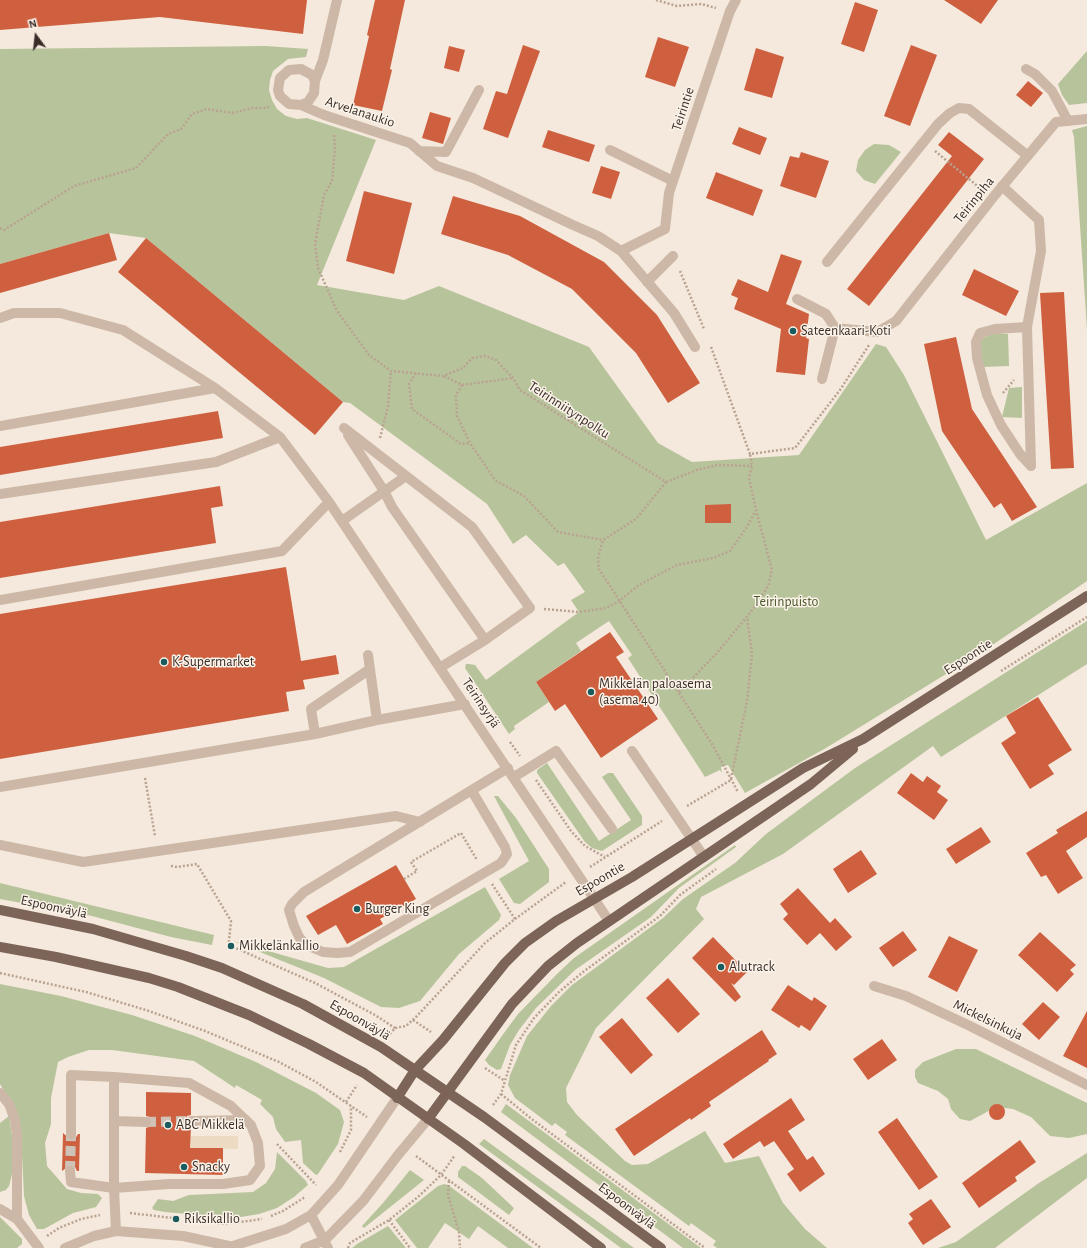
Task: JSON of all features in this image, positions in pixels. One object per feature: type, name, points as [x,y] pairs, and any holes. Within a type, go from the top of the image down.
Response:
[{"type":"main road","name":"Espoontie","points":[[428,1119],[446,1091],[512,1004],[548,966],[609,921],[811,784],[863,740],[1087,596]]},
{"type":"main road","name":"Espoontie","points":[[397,1098],[415,1070],[443,1040],[505,963],[525,943],[594,898],[632,877],[803,768],[863,740]]},
{"type":"main road","name":"Espoonväylä","points":[[0,910],[93,929],[186,956],[222,968],[302,1004],[380,1048],[446,1091],[484,1117],[661,1248]]},
{"type":"main road","points":[[0,947],[56,957],[149,978],[178,987],[249,1015],[309,1044],[364,1073],[397,1098],[464,1144],[601,1248]]},
{"type":"street","points":[[314,81],[323,60],[337,0]]},
{"type":"street","name":"Teirintie","points":[[621,251],[665,229],[669,192],[730,11],[736,0]]},
{"type":"street","name":"Arvelanaukio","points":[[301,105],[308,102],[314,93],[314,81],[312,76],[302,69],[289,70],[280,78],[278,90],[280,96],[289,104],[301,105],[333,118],[410,143],[419,151]]},
{"type":"street","points":[[1026,69],[1035,74],[1052,91],[1065,112],[1068,121]]},
{"type":"street","points":[[419,151],[446,152],[479,90]]},
{"type":"street","points":[[828,262],[924,142],[950,112],[958,108],[969,109],[1028,156]]},
{"type":"street","name":"Teirinpiha","points":[[878,332],[896,321],[1002,186],[1056,122],[1087,119]]},
{"type":"street","points":[[610,150],[673,181]]},
{"type":"street","points":[[419,151],[437,166],[473,178],[598,236],[621,251],[674,313],[695,347]]},
{"type":"street","points":[[1002,186],[1039,220],[1041,251],[1027,326],[1031,466],[1012,442],[987,395],[977,358],[976,342],[980,333],[995,329],[1027,326]]},
{"type":"street","points":[[647,282],[674,256]]},
{"type":"street","points":[[797,298],[826,314],[835,328],[822,379]]},
{"type":"street","name":"Teirinsyrjä","points":[[0,318],[14,313],[60,313],[123,330],[215,388],[280,437],[342,521],[609,921]]},
{"type":"street","points":[[835,328],[878,332]]},
{"type":"street","points":[[0,426],[215,388]]},
{"type":"street","points":[[440,668],[485,640],[530,608],[472,527],[344,428],[384,491],[392,507],[485,640]]},
{"type":"street","points":[[0,494],[216,462],[280,437]]},
{"type":"street","points":[[342,521],[406,476]]},
{"type":"street","points":[[0,600],[282,551],[329,502]]},
{"type":"street","points":[[368,655],[377,720]]},
{"type":"street","points":[[315,734],[311,709],[370,669]]},
{"type":"street","points":[[0,787],[315,734],[377,720],[465,704]]},
{"type":"street","points":[[472,791],[505,847],[507,854],[501,863],[350,952],[337,954],[323,952],[306,945],[299,937],[289,910],[297,898],[315,884],[472,791],[511,773],[528,768],[556,751],[612,829]]},
{"type":"street","points":[[632,751],[690,839],[704,857]]},
{"type":"street","points":[[0,845],[83,862],[396,816],[420,822]]},
{"type":"street","name":"Mickelsinkuja","points":[[874,986],[906,996],[970,1026],[1087,1085]]},
{"type":"street","points":[[70,1171],[71,1182],[114,1188],[169,1184],[223,1184],[250,1180],[260,1166],[258,1143],[251,1125],[231,1106],[189,1083],[71,1075],[71,1134]]},
{"type":"street","points":[[114,1077],[114,1188],[116,1231]]},
{"type":"street","points":[[0,1093],[9,1104],[15,1120],[17,1136],[18,1218]]},
{"type":"street","points":[[65,1248],[94,1236],[116,1231],[183,1236],[235,1247],[286,1229],[311,1215],[338,1185],[397,1098]]},
{"type":"street","points":[[305,1248],[326,1244],[364,1201],[404,1147],[428,1119]]},
{"type":"street","points":[[191,1121],[246,1120]]},
{"type":"street","points":[[114,1121],[146,1122]]},
{"type":"street","points":[[0,1209],[18,1218],[37,1246]]},
{"type":"street","points":[[311,1215],[326,1244]]},
{"type":"path","points":[[656,0],[677,6],[701,4],[730,11]]},
{"type":"path","points":[[0,228],[4,230],[74,186],[136,168],[168,134],[181,129],[192,114],[207,109],[232,113],[254,108],[267,108],[280,96]]},
{"type":"path","points":[[333,118],[335,148],[332,181],[324,195],[315,244],[318,268],[337,311],[352,335],[369,355],[391,371],[388,406],[380,436],[373,451]]},
{"type":"path","points":[[924,142],[986,193]]},
{"type":"path","points":[[678,267],[705,332]]},
{"type":"path","points":[[750,454],[795,448],[840,390],[878,332]]},
{"type":"path","points":[[679,692],[717,653],[747,617],[768,586],[772,570],[749,478],[752,466],[750,454],[708,340]]},
{"type":"path","name":"Teirinniitynpolku","points":[[391,371],[443,376],[463,368],[472,358],[485,356],[496,360],[513,378],[520,390],[666,482]]},
{"type":"path","points":[[992,406],[1010,384],[1028,370]]},
{"type":"path","points":[[416,373],[408,384],[412,409],[461,444],[470,442]]},
{"type":"path","points":[[443,376],[462,386],[513,378]]},
{"type":"path","points":[[462,386],[456,395],[457,416],[470,442],[495,480],[524,496],[558,532],[603,540]]},
{"type":"path","points":[[747,617],[752,654],[747,701],[731,780],[712,744],[599,569],[598,558],[603,540],[636,519],[666,482],[696,470],[717,465],[752,466]]},
{"type":"path","points":[[530,608],[579,612],[606,608],[619,601],[639,585],[677,565],[713,558],[730,551],[747,527],[756,510]]},
{"type":"path","points":[[1000,672],[1087,617]]},
{"type":"path","points":[[507,737],[571,831],[585,846],[605,857]]},
{"type":"path","points":[[158,851],[160,863],[177,867],[197,864],[231,921],[229,941],[231,946],[315,983],[376,1015],[395,1028]]},
{"type":"path","points":[[484,1117],[501,1094],[516,1045],[534,1018],[559,992],[583,972],[660,916],[680,895],[721,866]]},
{"type":"path","points":[[0,973],[86,992],[149,1011],[206,1031],[278,1062],[316,1082],[378,1124]]},
{"type":"path","points":[[501,1094],[540,1125],[705,1248]]},
{"type":"path","points":[[336,1159],[351,1130],[351,1106]]},
{"type":"path","points":[[277,1144],[316,1185]]},
{"type":"path","points":[[348,1248],[350,1243],[389,1220],[419,1196],[441,1174],[464,1144]]},
{"type":"path","points":[[404,1147],[541,1248]]},
{"type":"path","points":[[312,1189],[320,1180]]},
{"type":"path","points":[[450,1180],[448,1195],[459,1232],[460,1248]]},
{"type":"path","points":[[183,1220],[225,1224],[263,1219],[283,1211],[308,1194]]},
{"type":"path","points":[[37,1246],[59,1228],[81,1219],[115,1212],[154,1214],[176,1219]]},
{"type":"path","points":[[389,1220],[410,1248]]},
{"type":"green space","name":"Teirinpuisto","points":[[266,46],[308,49],[306,57],[288,59],[273,71],[269,90],[277,109],[286,116],[297,119],[307,118],[376,140],[317,285],[404,300],[439,286],[589,347],[658,443],[692,462],[799,455],[876,344],[886,347],[904,375],[986,540],[1087,483],[1087,581],[985,650],[826,748],[745,793],[728,765],[721,767],[722,773],[720,770],[705,777],[628,658],[632,655],[609,621],[576,643],[581,651],[536,682],[549,702],[514,726],[515,729],[509,734],[465,668],[466,664],[475,665],[486,680],[579,612],[571,600],[585,592],[564,563],[558,566],[526,535],[513,544],[487,504],[350,403],[343,402],[146,238],[109,233],[0,264],[0,49]]},
{"type":"green space","points":[[1087,51],[1087,103],[1069,105],[1062,95],[1058,84]]},
{"type":"green space","points":[[1087,126],[1087,329],[1074,137],[1072,130]]},
{"type":"green space","points":[[874,144],[889,145],[901,152],[875,184],[864,180],[856,171],[858,160],[865,150]]},
{"type":"green space","points":[[994,333],[1008,334],[1009,366],[982,367],[980,339]]},
{"type":"green space","points":[[1022,387],[1022,418],[1002,417],[1009,388]]},
{"type":"green space","points":[[1087,621],[1087,664],[941,757],[933,746],[783,854],[701,897],[696,909],[704,919],[596,1028],[566,1088],[567,1102],[577,1115],[625,1161],[632,1165],[648,1164],[705,1131],[725,1163],[759,1156],[783,1203],[805,1229],[827,1248],[717,1248],[713,1245],[716,1241],[691,1223],[689,1226],[565,1135],[567,1132],[555,1123],[552,1126],[515,1098],[508,1085],[510,1075],[527,1036],[551,1006],[572,985],[663,918],[683,899],[735,863],[766,834],[855,768]]},
{"type":"green space","points":[[547,763],[599,841],[631,820],[602,777],[608,773],[613,773],[642,816],[642,825],[602,851],[592,848],[585,842],[537,773],[537,770]]},
{"type":"green space","points":[[494,796],[498,796],[516,818],[549,869],[549,882],[520,904],[514,903],[499,879],[529,861]]},
{"type":"green space","points":[[735,845],[736,847],[679,888],[651,917],[575,970],[536,1008],[519,1030],[510,1045],[501,1069],[497,1070],[489,1065],[485,1060],[518,1014],[574,958]]},
{"type":"green space","points":[[0,883],[214,935],[212,945],[171,937],[92,916],[0,899]]},
{"type":"green space","points":[[485,887],[501,915],[499,920],[459,954],[420,1001],[399,1008],[381,1007],[324,978],[233,941],[328,968],[344,967]]},
{"type":"green space","points":[[0,984],[61,996],[132,1015],[195,1036],[256,1062],[316,1093],[340,1110],[344,1122],[338,1144],[316,1175],[303,1163],[301,1140],[285,1142],[276,1129],[273,1117],[260,1104],[262,1100],[236,1085],[235,1088],[194,1061],[112,1050],[89,1050],[58,1062],[51,1098],[51,1124],[45,1143],[47,1166],[67,1189],[81,1193],[98,1194],[102,1198],[96,1207],[73,1213],[44,1229],[37,1229],[29,1215],[24,1196],[21,1134],[16,1112],[0,1084]]},
{"type":"green space","points":[[956,1049],[976,1049],[1087,1103],[1087,1134],[1069,1138],[1050,1136],[1031,1117],[1013,1109],[996,1107],[970,1121],[960,1119],[951,1109],[948,1099],[938,1091],[918,1083],[915,1077],[915,1070],[923,1062]]},
{"type":"green space","points":[[506,1104],[701,1248],[683,1248],[501,1112]]},
{"type":"green space","points":[[9,1116],[12,1135],[12,1174],[9,1186],[6,1190],[0,1192],[0,1123]]},
{"type":"green space","points":[[484,1139],[634,1248],[621,1248],[479,1144]]},
{"type":"green space","points":[[277,1152],[306,1181],[308,1185],[294,1197],[277,1208],[259,1214],[235,1218],[165,1212],[154,1210],[152,1208],[158,1199],[173,1201],[189,1195],[253,1192],[266,1183],[275,1169]]},
{"type":"green space","points":[[1087,1153],[1087,1178],[995,1248],[938,1248],[956,1242],[1039,1183]]},
{"type":"green space","points":[[462,1166],[465,1166],[482,1178],[514,1208],[509,1215],[458,1177],[458,1172]]},
{"type":"green space","points":[[410,1170],[424,1180],[364,1228],[362,1226]]},
{"type":"green space","points":[[444,1184],[448,1185],[533,1248],[508,1248],[478,1226],[469,1239],[445,1223],[428,1248],[417,1248],[395,1220],[438,1186]]},
{"type":"green space","points":[[0,1217],[22,1239],[22,1244],[17,1248],[0,1248]]},
{"type":"green space","points":[[388,1226],[406,1248],[352,1248],[357,1244]]},
{"type":"shaded area","points":[[146,1136],[238,1136],[238,1149],[146,1147]]},
{"type":"building","points":[[0,0],[307,0],[303,34],[160,17],[0,30]]},
{"type":"building","points":[[375,0],[405,0],[390,69],[392,70],[382,111],[353,105],[369,36],[367,35]]},
{"type":"building","points":[[944,0],[998,0],[981,24]]},
{"type":"building","points":[[855,2],[878,10],[864,52],[841,44]]},
{"type":"building","points":[[658,37],[689,47],[675,87],[645,77]]},
{"type":"building","points":[[523,45],[540,51],[508,138],[483,129],[496,91],[507,94]]},
{"type":"building","points":[[911,45],[937,55],[910,126],[884,116]]},
{"type":"building","points":[[449,46],[465,50],[459,72],[444,68]]},
{"type":"building","points":[[756,48],[784,57],[772,98],[744,90]]},
{"type":"building","points":[[1028,81],[1043,93],[1031,107],[1016,95]]},
{"type":"building","points":[[430,112],[451,118],[443,144],[422,138]]},
{"type":"building","points":[[739,127],[767,138],[760,155],[732,144]]},
{"type":"building","points":[[548,130],[595,145],[589,162],[542,147]]},
{"type":"building","points":[[949,132],[984,159],[869,306],[847,289],[952,156],[938,145]]},
{"type":"building","points":[[801,152],[829,161],[816,198],[780,186],[790,156],[799,158]]},
{"type":"building","points":[[601,166],[620,172],[611,199],[592,193]]},
{"type":"building","points":[[716,172],[763,190],[753,216],[706,198]]},
{"type":"building","points":[[364,191],[412,203],[394,274],[346,261]]},
{"type":"building","points":[[453,196],[520,216],[604,262],[657,315],[700,383],[668,403],[636,353],[572,289],[508,255],[441,234]]},
{"type":"building","points":[[109,233],[117,260],[0,293],[0,264]]},
{"type":"building","points":[[146,238],[343,402],[315,435],[118,272]]},
{"type":"building","name":"Sateenkaari-Koti","points":[[781,254],[802,261],[786,304],[809,314],[806,338],[809,339],[805,375],[776,372],[781,329],[734,309],[738,298],[731,295],[738,279],[768,292]]},
{"type":"building","points":[[974,269],[1019,291],[1006,316],[962,295]]},
{"type":"building","points":[[1064,292],[1074,468],[1051,469],[1040,293]]},
{"type":"building","points":[[956,337],[972,409],[1037,507],[1012,521],[1001,503],[994,508],[942,431],[924,344]]},
{"type":"building","points":[[218,411],[223,438],[0,475],[0,447]]},
{"type":"building","points":[[220,486],[223,506],[211,508],[216,543],[0,578],[0,522]]},
{"type":"building","points":[[731,504],[731,523],[705,523],[705,505]]},
{"type":"building","points":[[286,567],[301,661],[336,655],[339,674],[303,680],[305,689],[286,692],[289,711],[0,759],[0,614]]},
{"type":"building","name":"Mikkelän paloasema (asema 40)","points":[[610,632],[624,652],[616,657],[658,719],[601,758],[565,704],[555,711],[536,682]]},
{"type":"building","points":[[1038,697],[1072,750],[1048,765],[1054,774],[1030,789],[1001,743],[1016,733],[1006,716]]},
{"type":"building","points":[[911,773],[923,782],[927,776],[941,786],[937,792],[948,800],[934,820],[897,793]]},
{"type":"building","points":[[1087,811],[1087,837],[1066,851],[1083,878],[1058,894],[1046,875],[1041,877],[1026,853],[1058,833],[1056,830]]},
{"type":"building","points":[[981,827],[991,842],[956,864],[946,849]]},
{"type":"building","points":[[861,850],[877,874],[848,893],[833,869]]},
{"type":"building","name":"Burger King","points":[[396,865],[416,899],[380,919],[383,924],[347,944],[336,925],[318,935],[306,916]]},
{"type":"building","points":[[798,888],[830,923],[835,918],[852,937],[836,951],[820,933],[807,945],[783,919],[788,914],[780,904]]},
{"type":"building","points":[[903,931],[917,950],[893,967],[879,948]]},
{"type":"building","points":[[1040,932],[1076,965],[1070,970],[1074,974],[1057,992],[1018,955]]},
{"type":"building","points":[[949,936],[978,950],[957,992],[928,977]]},
{"type":"building","points":[[713,937],[747,972],[734,985],[731,983],[741,997],[735,1002],[692,958]]},
{"type":"building","points":[[668,978],[700,1014],[678,1033],[646,998]]},
{"type":"building","points":[[788,985],[812,1001],[814,997],[827,1006],[810,1031],[801,1025],[799,1028],[771,1010]]},
{"type":"building","points":[[1043,1002],[1060,1017],[1039,1040],[1022,1024]]},
{"type":"building","points":[[1087,1011],[1087,1068],[1063,1056]]},
{"type":"building","points":[[622,1018],[653,1055],[631,1074],[599,1037]]},
{"type":"building","points":[[762,1030],[777,1054],[709,1102],[711,1106],[691,1120],[690,1118],[634,1156],[615,1129]]},
{"type":"building","points":[[882,1039],[897,1060],[868,1080],[853,1059]]},
{"type":"building","points":[[146,1092],[191,1093],[191,1115],[187,1116],[185,1121],[186,1125],[191,1127],[190,1148],[223,1148],[223,1175],[145,1173],[146,1128],[151,1126],[152,1122],[150,1117],[146,1116]]},
{"type":"building","points":[[791,1098],[805,1120],[788,1131],[807,1160],[813,1156],[825,1174],[800,1192],[787,1174],[794,1169],[774,1141],[764,1147],[760,1141],[733,1159],[723,1144]]},
{"type":"building","points":[[994,1104],[1000,1104],[1005,1109],[1003,1118],[1000,1120],[994,1120],[989,1115],[989,1109]]},
{"type":"building","points":[[897,1118],[938,1177],[919,1190],[878,1132]]},
{"type":"building","points":[[63,1133],[71,1140],[75,1139],[78,1134],[80,1134],[79,1171],[70,1165],[62,1171]]},
{"type":"building","points":[[1020,1140],[1036,1162],[1015,1177],[1017,1181],[979,1208],[962,1183]]},
{"type":"building","points":[[931,1199],[951,1227],[923,1245],[908,1223],[913,1219],[909,1214]]},
{"type":"tunnel","points":[[146,1122],[191,1121]]},
{"type":"tunnel","points":[[70,1171],[71,1134]]},
{"type":"place","name":"Sateenkaari-Koti","points":[[793,331]]},
{"type":"place","name":"K-Supermarket","points":[[164,662]]},
{"type":"place","name":"Mikkelän paloasema (asema 40)","points":[[591,692]]},
{"type":"place","name":"Burger King","points":[[357,909]]},
{"type":"place","name":"Mikkelänkallio","points":[[231,946]]},
{"type":"place","name":"Alutrack","points":[[721,967]]},
{"type":"place","name":"ABC Mikkelä","points":[[168,1125]]},
{"type":"place","name":"Snacky","points":[[184,1167]]},
{"type":"place","name":"Riksikallio","points":[[176,1219]]}]
